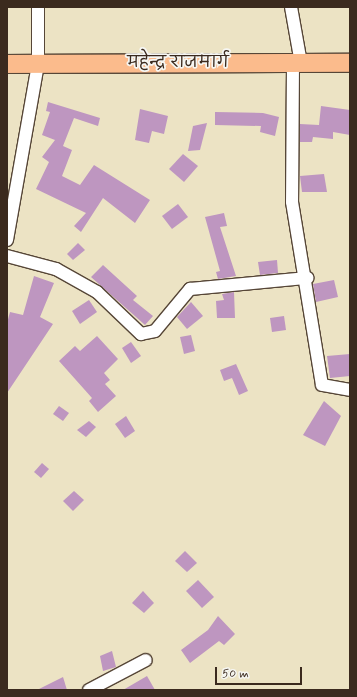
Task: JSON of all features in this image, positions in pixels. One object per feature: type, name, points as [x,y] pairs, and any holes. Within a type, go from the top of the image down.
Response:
[{"type":"highway","name":"महेन्द्र राजमार्ग","points":[[7,64],[350,63]]},
{"type":"street","points":[[7,240],[38,64],[38,7]]},
{"type":"street","points":[[291,7],[297,63],[292,202],[307,278],[322,385],[350,390]]},
{"type":"street","points":[[7,256],[56,269],[76,280],[96,292],[141,334],[154,331],[190,289],[307,278]]},
{"type":"street","points":[[89,690],[146,660]]},
{"type":"building","points":[[48,102],[100,118],[98,126],[74,118],[63,146],[72,150],[62,176],[80,185],[94,165],[150,200],[135,223],[103,198],[81,232],[74,226],[86,213],[36,189],[49,162],[42,157],[55,140],[42,135],[50,112],[46,111]]},
{"type":"building","points":[[321,106],[350,110],[350,135],[333,132],[333,139],[313,137],[312,142],[300,142],[300,124],[319,125]]},
{"type":"building","points":[[140,109],[168,116],[164,134],[152,131],[149,143],[135,140]]},
{"type":"building","points":[[215,112],[263,113],[279,117],[275,136],[260,132],[261,126],[215,125]]},
{"type":"building","points":[[207,123],[200,150],[188,151],[193,126]]},
{"type":"building","points":[[183,154],[198,166],[184,182],[169,169]]},
{"type":"building","points":[[324,174],[327,192],[302,192],[300,176]]},
{"type":"building","points":[[178,204],[188,217],[172,229],[162,216]]},
{"type":"building","points":[[224,213],[227,226],[220,227],[236,276],[218,279],[216,272],[220,271],[205,217]]},
{"type":"building","points":[[78,243],[85,250],[73,260],[67,254]]},
{"type":"building","points":[[277,260],[278,273],[260,275],[258,262]]},
{"type":"building","points":[[103,265],[137,296],[133,300],[153,316],[145,325],[91,277]]},
{"type":"building","points":[[34,276],[54,283],[40,317],[53,324],[7,393],[7,323],[10,312],[23,315]]},
{"type":"building","points":[[334,280],[338,297],[316,302],[313,284]]},
{"type":"building","points":[[234,292],[235,318],[217,318],[216,301],[224,300],[222,294]]},
{"type":"building","points":[[89,300],[97,312],[80,324],[72,311]]},
{"type":"building","points":[[191,302],[203,316],[187,329],[177,317]]},
{"type":"building","points":[[284,316],[286,330],[272,332],[270,318]]},
{"type":"building","points":[[191,335],[195,351],[184,354],[180,337]]},
{"type":"building","points":[[97,336],[118,359],[104,373],[110,380],[105,384],[116,396],[98,412],[89,401],[92,398],[59,361],[75,346],[80,351]]},
{"type":"building","points":[[131,342],[141,356],[131,363],[122,348]]},
{"type":"building","points":[[350,354],[350,376],[330,378],[327,356]]},
{"type":"building","points":[[236,364],[248,391],[239,395],[232,378],[224,381],[220,370]]},
{"type":"building","points":[[324,401],[341,416],[325,446],[303,435]]},
{"type":"building","points":[[59,406],[69,413],[63,421],[53,414]]},
{"type":"building","points":[[126,416],[135,431],[125,438],[115,424]]},
{"type":"building","points":[[89,421],[96,427],[86,437],[77,430]]},
{"type":"building","points":[[42,463],[49,469],[41,478],[34,472]]},
{"type":"building","points":[[74,491],[84,500],[73,511],[63,501]]},
{"type":"building","points":[[185,551],[197,563],[187,572],[175,561]]},
{"type":"building","points":[[198,580],[214,597],[202,608],[186,591]]},
{"type":"building","points":[[143,591],[154,603],[144,613],[132,603]]},
{"type":"building","points":[[218,616],[235,634],[224,645],[219,641],[190,663],[181,650],[208,630]]},
{"type":"building","points":[[112,651],[116,667],[103,671],[100,656]]},
{"type":"building","points":[[147,676],[155,690],[123,690]]},
{"type":"building","points":[[63,677],[67,690],[37,690]]}]
